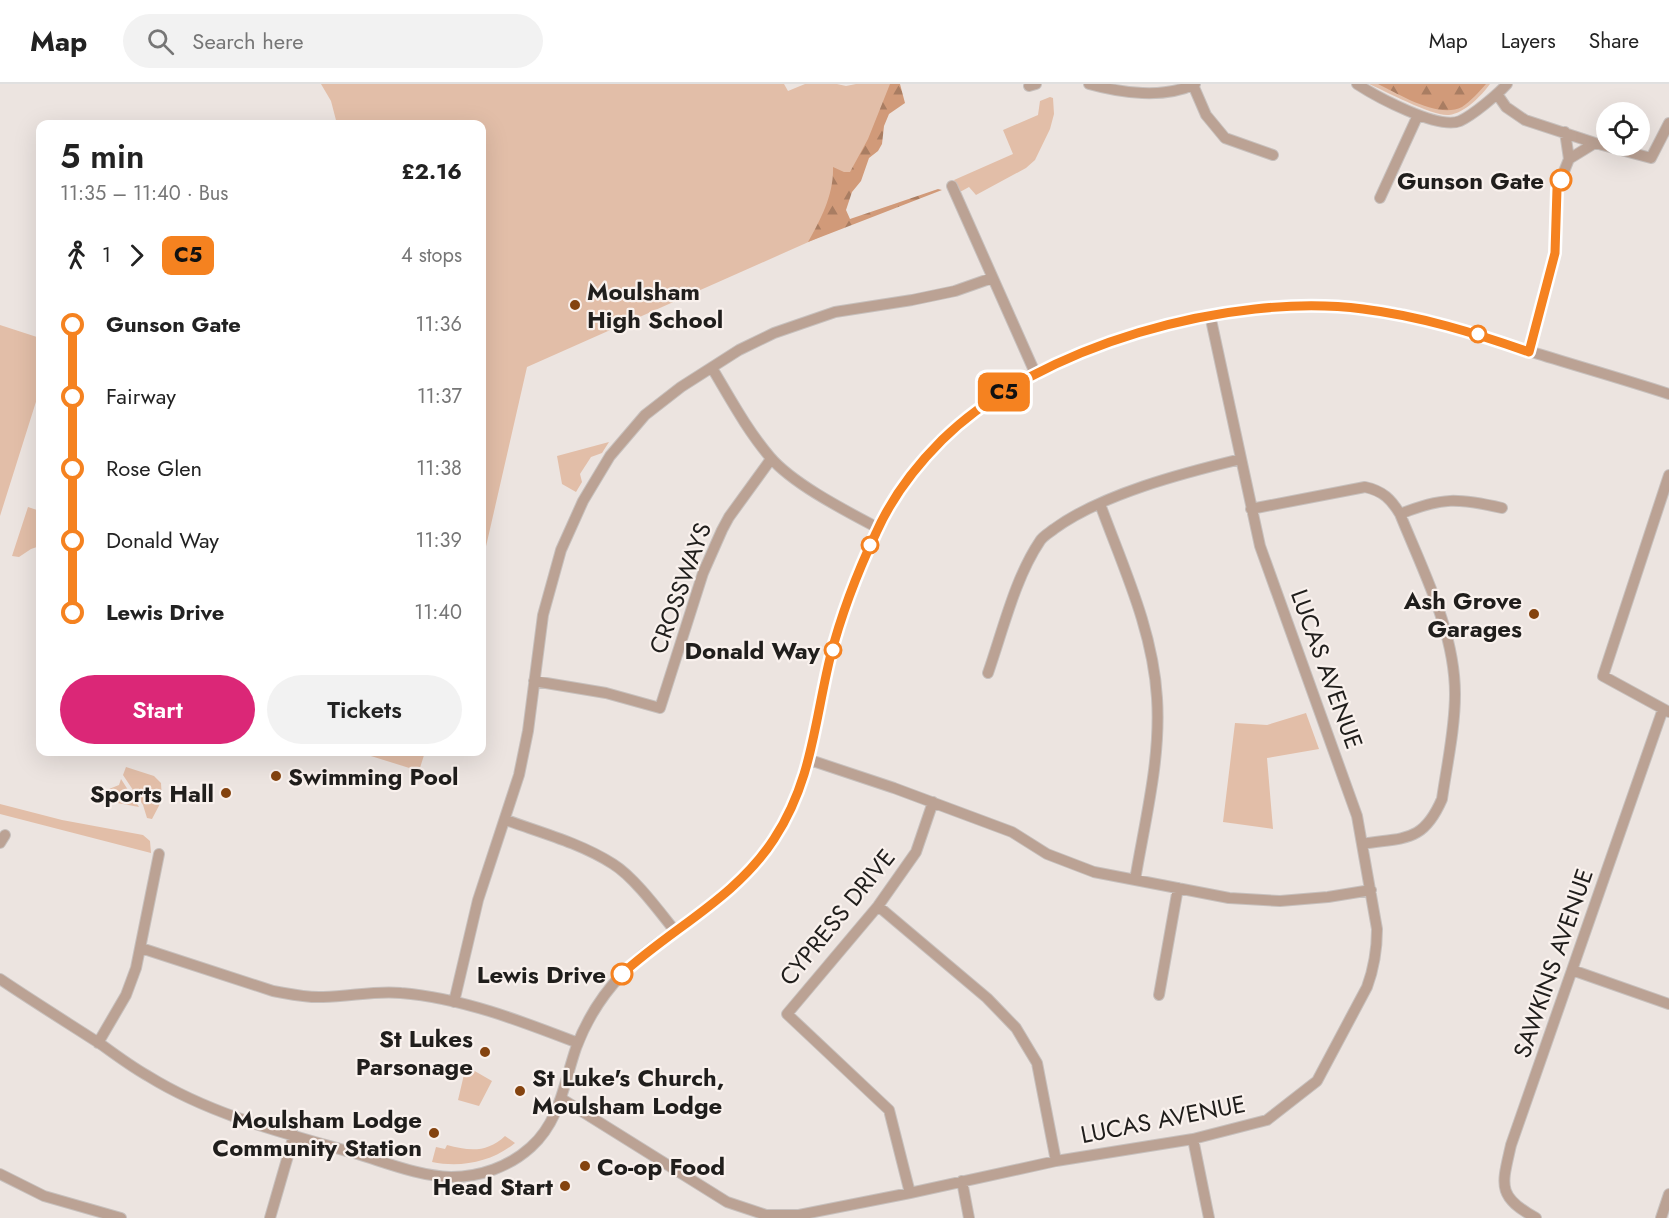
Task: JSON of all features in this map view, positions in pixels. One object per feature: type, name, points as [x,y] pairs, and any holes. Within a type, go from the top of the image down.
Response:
[{"type":"street","points":[[1089,84],[1156,93],[1179,90],[1194,85],[1206,115],[1225,138],[1273,155]]},
{"type":"street","points":[[1357,84],[1418,115],[1441,123],[1459,121],[1497,94],[1507,84]]},
{"type":"street","points":[[1497,94],[1506,107],[1525,120],[1595,143],[1651,158],[1669,123]]},
{"type":"street","points":[[1380,198],[1418,115]]},
{"type":"street","points":[[1529,352],[1551,271],[1556,231],[1557,189],[1569,159],[1565,132]]},
{"type":"street","points":[[1569,159],[1595,143]]},
{"type":"street","points":[[952,186],[1036,375]]},
{"type":"street","points":[[454,1002],[476,909],[506,820],[521,764],[528,730],[543,615],[561,550],[583,501],[609,456],[645,415],[681,387],[740,350],[774,333],[835,312],[955,291],[992,278]]},
{"type":"street","points":[[0,979],[148,1077],[222,1112],[431,1175],[458,1177],[497,1169],[530,1149],[550,1124],[562,1099],[578,1042],[596,1009],[621,975],[648,950],[725,894],[760,859],[790,812],[810,760],[833,648],[852,586],[878,528],[920,463],[943,439],[999,395],[1081,354],[1167,324],[1210,315],[1269,307],[1316,306],[1362,308],[1425,319],[1669,394]]},
{"type":"street","name":"LUCAS AVENUE","points":[[562,1099],[727,1202],[766,1215],[799,1215],[1056,1161],[1193,1139],[1267,1120],[1317,1081],[1372,974],[1377,946],[1377,929],[1357,816],[1350,793],[1260,546],[1210,315]]},
{"type":"street","points":[[712,368],[750,430],[771,459],[832,504],[878,528]]},
{"type":"street","name":"CROSSWAYS","points":[[534,681],[606,693],[660,708],[700,583],[722,530],[771,459]]},
{"type":"street","points":[[988,673],[1025,568],[1041,538],[1066,520],[1100,504],[1172,478],[1241,459]]},
{"type":"street","points":[[1666,711],[1603,675],[1669,475]]},
{"type":"street","points":[[1251,509],[1365,487],[1385,494],[1400,514],[1431,591],[1448,642],[1453,663],[1455,694],[1442,799],[1426,827],[1413,835],[1362,843]]},
{"type":"street","points":[[1400,514],[1432,502],[1453,499],[1502,508]]},
{"type":"street","points":[[1100,504],[1138,606],[1150,650],[1157,698],[1156,750],[1151,795],[1136,880]]},
{"type":"street","name":"SAWKINS AVENUE","points":[[1536,1218],[1521,1210],[1507,1198],[1503,1181],[1511,1145],[1666,711]]},
{"type":"street","points":[[810,760],[1012,832],[1047,854],[1094,872],[1229,898],[1280,901],[1371,890]]},
{"type":"street","name":"CYPRESS DRIVE","points":[[910,1193],[888,1110],[787,1014],[878,906],[916,852],[933,802]]},
{"type":"street","points":[[506,820],[579,846],[614,864],[649,898],[675,931]]},
{"type":"street","points":[[98,1042],[126,995],[141,948],[159,854]]},
{"type":"street","points":[[1159,995],[1178,888]]},
{"type":"street","points":[[878,906],[987,998],[1016,1028],[1037,1063],[1056,1161]]},
{"type":"street","points":[[141,948],[252,985],[295,995],[325,997],[399,992],[454,1002],[522,1022],[578,1042]]},
{"type":"street","points":[[1572,970],[1669,1004]]},
{"type":"street","points":[[270,1218],[294,1135]]},
{"type":"street","points":[[1193,1139],[1209,1218]]},
{"type":"street","points":[[0,1174],[44,1196],[98,1215],[121,1218]]},
{"type":"street","points":[[962,1181],[969,1218]]},
{"type":"street","points":[[1660,1218],[1669,1194]]},
{"type":"shaded area","name":"Moulsham High School","points":[[321,84],[784,84],[788,91],[805,84],[846,86],[893,84],[857,177],[822,236],[527,367],[486,546],[486,120],[336,120],[331,101]]},
{"type":"shaded area","points":[[1369,84],[1490,84],[1477,99],[1461,111],[1442,115]]},
{"type":"shaded area","points":[[1053,98],[1054,114],[1050,129],[1035,160],[1026,168],[976,195],[969,187],[960,192],[954,180],[1013,154],[1003,130],[1038,115],[1040,101]]},
{"type":"shaded area","points":[[0,325],[36,337],[36,402],[0,516]]},
{"type":"shaded area","points":[[609,442],[602,453],[591,457],[580,474],[582,482],[576,492],[562,484],[557,456]]},
{"type":"shaded area","points":[[28,507],[36,510],[36,547],[19,557],[12,556]]},
{"type":"shaded area","points":[[1306,713],[1319,749],[1267,758],[1273,829],[1223,822],[1235,723],[1267,725]]},
{"type":"shaded area","points":[[371,756],[424,756],[419,771]]},
{"type":"shaded area","points":[[126,767],[154,776],[161,783],[162,800],[152,819],[147,818],[143,805],[123,775]]},
{"type":"shaded area","points":[[121,779],[139,807],[96,799],[94,795],[119,785]]},
{"type":"shaded area","points":[[0,804],[62,820],[143,835],[150,841],[151,853],[0,814]]},
{"type":"shaded area","points":[[466,1066],[492,1081],[479,1106],[458,1100]]},
{"type":"shaded area","points":[[505,1136],[515,1143],[486,1159],[465,1164],[432,1162],[436,1147],[445,1149],[447,1145],[463,1149],[485,1148]]},
{"type":"green space","points":[[890,84],[900,84],[905,103],[889,114],[884,126],[882,144],[878,151],[869,158],[861,181],[852,192],[846,210],[850,219],[938,189],[942,190],[808,242],[829,197],[833,167],[850,172],[868,139]]},
{"type":"green space","points":[[1378,84],[1486,84],[1462,107],[1442,110],[1419,104]]},
{"type":"bus line","name":"C5","points":[[622,974],[648,950],[707,909],[742,878],[760,859],[774,839],[790,812],[810,760],[830,658],[852,586],[878,528],[897,495],[920,463],[966,419],[999,395],[1081,354],[1167,324],[1239,310],[1316,306],[1362,308],[1425,319],[1529,352],[1555,253],[1557,189],[1561,180]]},
{"type":"place","name":"Gunson Gate","points":[[1561,180]]},
{"type":"place","name":"Moulsham High School","points":[[575,305]]},
{"type":"place","name":"Ash Grove Garages","points":[[1534,614]]},
{"type":"place","name":"Donald Way","points":[[833,650]]},
{"type":"place","name":"Swimming Pool","points":[[276,776]]},
{"type":"place","name":"Sports Hall","points":[[226,793]]},
{"type":"place","name":"Lewis Drive","points":[[622,974]]},
{"type":"place","name":"St Lukes Parsonage","points":[[485,1052]]},
{"type":"place","name":"St Luke's Church, Moulsham Lodge","points":[[520,1091]]},
{"type":"place","name":"Moulsham Lodge Community Station","points":[[434,1133]]},
{"type":"place","name":"Co-op Food","points":[[585,1166]]},
{"type":"place","name":"Head Start","points":[[565,1186]]}]
